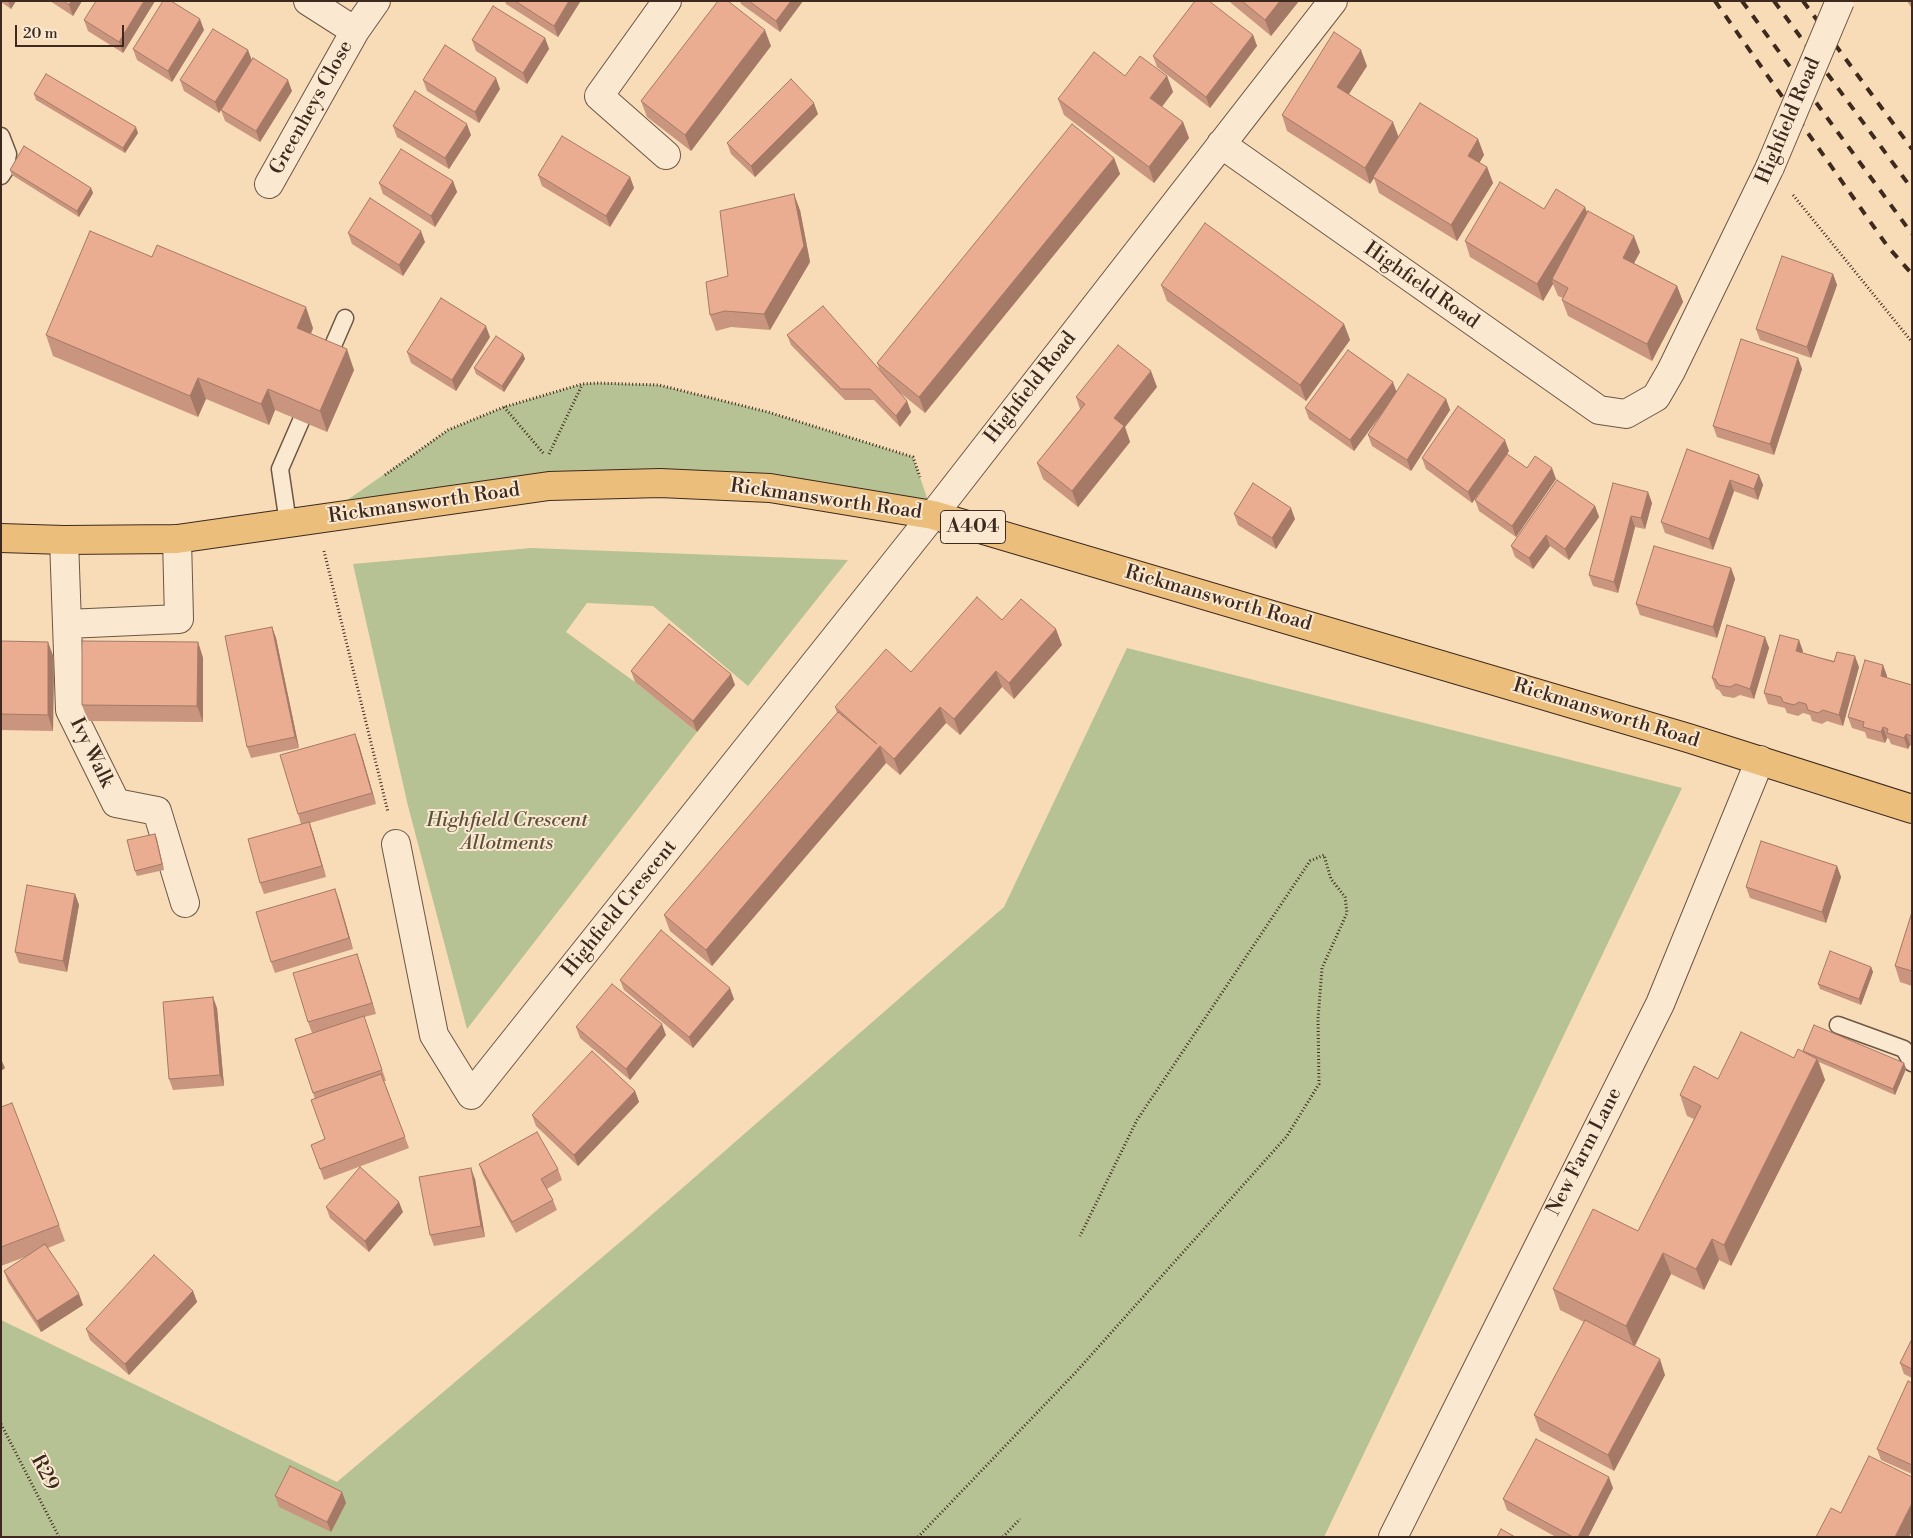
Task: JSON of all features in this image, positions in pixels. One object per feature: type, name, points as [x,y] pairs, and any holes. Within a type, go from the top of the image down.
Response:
[{"type":"main road","name":"Rickmansworth Road","points":[[1,538],[64,540],[177,539],[549,486],[660,483],[770,488],[933,515],[1760,760],[1912,809]]},
{"type":"street","name":"Greenheys Close","points":[[308,1],[355,31]]},
{"type":"street","name":"Greenheys Close","points":[[269,184],[355,31],[376,1]]},
{"type":"street","points":[[666,155],[598,96],[668,1]]},
{"type":"street","points":[[1221,144],[1334,1]]},
{"type":"street","name":"Highfield Road","points":[[933,515],[1221,144],[1598,410],[1626,414],[1656,398],[1671,371],[1770,167],[1840,1]]},
{"type":"street","name":"Highfield Crescent","points":[[396,844],[434,1035],[471,1095],[933,515]]},
{"type":"street","points":[[67,624],[179,619],[177,539]]},
{"type":"street","name":"Ivy Walk","points":[[64,540],[70,710],[116,803],[157,811],[185,903]]},
{"type":"street","name":"New Farm Lane","points":[[1393,1537],[1660,1004],[1760,760]]},
{"type":"lane","points":[[1,136],[8,154],[5,170],[1,176]]},
{"type":"lane","points":[[288,523],[280,469],[345,318]]},
{"type":"lane","points":[[1838,1025],[1904,1049],[1912,1063]]},
{"type":"path","points":[[1770,167],[1912,342]]},
{"type":"path","points":[[504,407],[547,457],[582,384]]},
{"type":"path","points":[[379,479],[448,430],[504,407],[582,384],[659,385],[768,412],[913,457],[933,515]]},
{"type":"path","points":[[316,519],[396,844]]},
{"type":"path","points":[[918,1537],[1076,1372],[1280,1144],[1319,1084],[1318,1018],[1322,968],[1347,913],[1345,897],[1331,879],[1324,855],[1310,861],[1305,868],[1136,1120],[1080,1236]]},
{"type":"path","name":"R29","points":[[1,1424],[59,1537]]},
{"type":"path","points":[[1003,1537],[1020,1519]]},
{"type":"green space","points":[[582,384],[659,385],[768,412],[913,457],[933,515],[660,483],[320,519],[448,430],[504,407]]},
{"type":"green space","name":"Highfield Crescent Allotments","points":[[531,548],[848,560],[748,686],[653,606],[587,603],[566,632],[635,682],[697,732],[467,1029],[408,806],[353,564]]},
{"type":"green space","points":[[1127,648],[1682,788],[1324,1537],[1,1537],[1,1320],[337,1482],[632,1232],[1004,907]]},
{"type":"building","points":[[96,1],[144,1],[119,42],[84,20]]},
{"type":"building","points":[[163,1],[171,1],[200,19],[168,71],[133,49]]},
{"type":"building","points":[[515,1],[569,1],[554,26]]},
{"type":"building","points":[[718,1],[728,1],[765,30],[685,135],[641,101]]},
{"type":"building","points":[[749,1],[791,1],[776,21]]},
{"type":"building","points":[[1195,1],[1209,1],[1253,35],[1206,97],[1153,56]]},
{"type":"building","points":[[1242,1],[1280,1],[1265,20]]},
{"type":"building","points":[[493,6],[545,38],[523,73],[472,40]]},
{"type":"building","points":[[213,29],[248,50],[215,102],[180,80]]},
{"type":"building","points":[[1334,32],[1361,50],[1337,87],[1393,122],[1365,168],[1282,115]]},
{"type":"building","points":[[445,45],[496,78],[475,112],[423,80]]},
{"type":"building","points":[[1094,52],[1125,76],[1140,56],[1167,76],[1150,98],[1183,122],[1149,167],[1058,99]]},
{"type":"building","points":[[253,58],[288,80],[256,131],[221,110]]},
{"type":"building","points":[[46,74],[136,127],[123,148],[34,94]]},
{"type":"building","points":[[791,79],[814,103],[751,166],[727,143]]},
{"type":"building","points":[[415,91],[467,124],[445,158],[393,126]]},
{"type":"building","points":[[1420,103],[1478,139],[1468,156],[1487,167],[1451,225],[1373,177]]},
{"type":"building","points":[[1072,124],[1114,158],[919,397],[877,363]]},
{"type":"building","points":[[562,136],[630,177],[606,216],[538,175]]},
{"type":"building","points":[[24,146],[91,188],[77,211],[10,170]]},
{"type":"building","points":[[401,149],[453,181],[431,216],[379,183]]},
{"type":"building","points":[[1500,182],[1544,209],[1556,189],[1585,207],[1537,284],[1465,241]]},
{"type":"building","points":[[794,194],[804,246],[764,314],[725,311],[710,315],[706,282],[728,276],[720,211]]},
{"type":"building","points":[[370,198],[421,231],[399,265],[348,233]]},
{"type":"building","points":[[1588,211],[1634,236],[1623,258],[1677,286],[1647,344],[1562,300],[1568,288],[1552,279]]},
{"type":"building","points":[[1205,223],[1344,324],[1300,385],[1161,285]]},
{"type":"building","points":[[90,231],[152,257],[157,245],[306,307],[297,328],[347,349],[320,411],[268,389],[261,404],[198,378],[190,396],[46,335]]},
{"type":"building","points":[[1782,256],[1833,274],[1807,347],[1756,329]]},
{"type":"building","points":[[441,298],[486,326],[452,380],[407,352]]},
{"type":"building","points":[[823,306],[907,401],[896,416],[870,389],[841,389],[787,335]]},
{"type":"building","points":[[496,336],[523,354],[502,386],[474,368]]},
{"type":"building","points":[[1741,339],[1798,358],[1770,444],[1713,426]]},
{"type":"building","points":[[1118,345],[1151,371],[1114,418],[1124,426],[1072,491],[1037,463],[1085,404],[1076,397]]},
{"type":"building","points":[[1348,350],[1393,382],[1350,440],[1305,408]]},
{"type":"building","points":[[1408,374],[1446,399],[1407,460],[1368,435]]},
{"type":"building","points":[[1458,406],[1505,440],[1468,492],[1422,458]]},
{"type":"building","points":[[1687,449],[1759,475],[1754,489],[1730,480],[1709,539],[1661,522]]},
{"type":"building","points":[[1507,454],[1527,468],[1535,456],[1552,468],[1512,526],[1475,500]]},
{"type":"building","points":[[1557,480],[1595,506],[1565,549],[1546,535],[1529,558],[1511,546]]},
{"type":"building","points":[[1253,483],[1291,508],[1272,538],[1234,514]]},
{"type":"building","points":[[1613,483],[1648,492],[1641,518],[1631,516],[1614,582],[1589,575]]},
{"type":"building","points":[[1654,546],[1731,568],[1713,627],[1636,604]]},
{"type":"building","points":[[977,597],[1002,620],[1021,599],[1056,629],[1009,683],[996,671],[954,719],[940,707],[894,759],[880,746],[706,950],[664,915],[838,712],[877,744],[835,707],[886,649],[911,672]]},
{"type":"building","points":[[669,624],[731,674],[693,721],[631,671]]},
{"type":"building","points":[[1727,625],[1765,637],[1750,689],[1736,684],[1730,687],[1719,685],[1712,678]]},
{"type":"building","points":[[272,627],[295,737],[247,747],[225,636]]},
{"type":"building","points":[[1780,635],[1799,640],[1796,651],[1834,662],[1837,652],[1855,656],[1839,715],[1823,710],[1818,713],[1808,710],[1806,704],[1799,702],[1794,705],[1783,702],[1781,697],[1764,693]]},
{"type":"building","points":[[1,641],[48,642],[48,715],[1,714]]},
{"type":"building","points":[[82,641],[198,642],[197,706],[82,705]]},
{"type":"building","points":[[1865,660],[1883,665],[1881,676],[1912,685],[1912,736],[1906,734],[1904,738],[1887,733],[1888,729],[1883,727],[1881,732],[1863,727],[1864,722],[1848,717]]},
{"type":"building","points":[[355,734],[372,793],[298,814],[280,755]]},
{"type":"building","points":[[309,822],[322,866],[260,883],[248,839]]},
{"type":"building","points":[[155,834],[162,864],[135,871],[127,840]]},
{"type":"building","points":[[1761,841],[1837,866],[1822,912],[1746,887]]},
{"type":"building","points":[[27,885],[75,894],[63,961],[15,952]]},
{"type":"building","points":[[335,889],[349,938],[271,962],[256,912]]},
{"type":"building","points":[[1912,912],[1912,971],[1895,966]]},
{"type":"building","points":[[661,930],[730,988],[689,1037],[620,980]]},
{"type":"building","points":[[1830,951],[1871,967],[1859,999],[1818,984]]},
{"type":"building","points":[[357,954],[372,1003],[308,1022],[293,973]]},
{"type":"building","points":[[612,984],[662,1024],[626,1069],[576,1027]]},
{"type":"building","points":[[213,997],[220,1075],[169,1079],[163,1002]]},
{"type":"building","points":[[364,1016],[382,1070],[313,1093],[295,1039]]},
{"type":"building","points":[[1814,1025],[1904,1063],[1893,1089],[1803,1051]]},
{"type":"building","points":[[1741,1032],[1794,1058],[1798,1049],[1817,1059],[1724,1245],[1712,1239],[1696,1269],[1663,1253],[1626,1326],[1553,1289],[1593,1209],[1638,1231],[1701,1106],[1680,1095],[1694,1066],[1718,1079]]},
{"type":"building","points":[[592,1051],[635,1091],[574,1155],[532,1115]]},
{"type":"building","points":[[381,1074],[405,1137],[320,1169],[311,1145],[325,1139],[311,1100]]},
{"type":"building","points":[[12,1103],[59,1225],[1,1247],[1,1107]]},
{"type":"building","points":[[537,1132],[558,1169],[541,1179],[553,1200],[512,1222],[479,1164]]},
{"type":"building","points":[[360,1167],[399,1202],[365,1241],[326,1207]]},
{"type":"building","points":[[471,1168],[481,1226],[430,1235],[419,1177]]},
{"type":"building","points":[[45,1244],[79,1294],[37,1321],[4,1271]]},
{"type":"building","points":[[154,1255],[193,1291],[125,1364],[86,1329]]},
{"type":"building","points":[[1585,1320],[1660,1359],[1608,1455],[1534,1415]]},
{"type":"building","points":[[1912,1339],[1912,1369],[1900,1363]]},
{"type":"building","points":[[1908,1381],[1912,1383],[1912,1465],[1877,1449]]},
{"type":"building","points":[[1536,1439],[1609,1477],[1578,1537],[1573,1537],[1503,1499]]},
{"type":"building","points":[[1869,1456],[1912,1477],[1912,1503],[1895,1537],[1816,1537],[1831,1508],[1841,1513]]},
{"type":"building","points":[[290,1466],[342,1492],[327,1522],[275,1496]]},
{"type":"building","points":[[1501,1529],[1515,1537],[1497,1537]]},
{"type":"railway","points":[[1715,1],[1888,247],[1912,274]]},
{"type":"railway","points":[[1742,1],[1912,234]]},
{"type":"railway","points":[[1774,1],[1912,189]]},
{"type":"railway","points":[[1803,1],[1912,149]]}]
